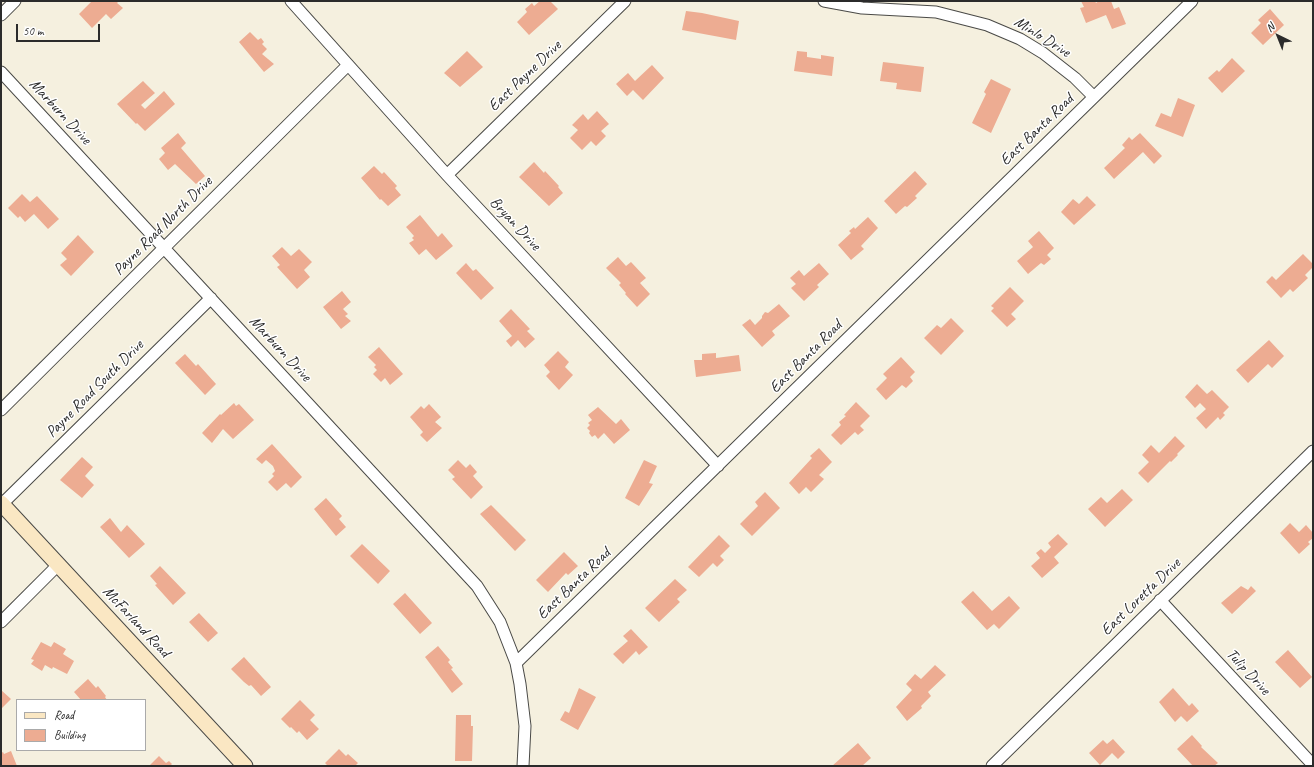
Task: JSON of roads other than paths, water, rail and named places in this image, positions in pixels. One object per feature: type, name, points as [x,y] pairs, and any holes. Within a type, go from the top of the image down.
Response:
[{"type":"street","points":[[1,15],[15,1]]},
{"type":"street","name":"Bryan Drive","points":[[291,1],[447,175],[718,466]]},
{"type":"street","name":"East Payne Drive","points":[[447,175],[625,1]]},
{"type":"street","name":"Minlo Drive","points":[[824,1],[862,8],[936,12],[987,25],[1020,39],[1043,53],[1075,78],[1094,97]]},
{"type":"street","name":"East Banta Road","points":[[516,663],[1192,1]]},
{"type":"street","name":"Payne Road North Drive","points":[[1,410],[163,247],[348,65]]},
{"type":"street","name":"Marburn Drive","points":[[1,72],[477,586],[500,622],[516,663]]},
{"type":"street","name":"Payne Road South Drive","points":[[1,503],[211,298]]},
{"type":"street","name":"East Loretta Drive","points":[[992,766],[1313,451]]},
{"type":"street","name":"McFarland Road","points":[[1,503],[245,766]]},
{"type":"street","points":[[1,622],[58,565]]},
{"type":"street","name":"Tulip Drive","points":[[1160,600],[1313,766]]},
{"type":"street","points":[[516,663],[525,726],[523,766]]}]
